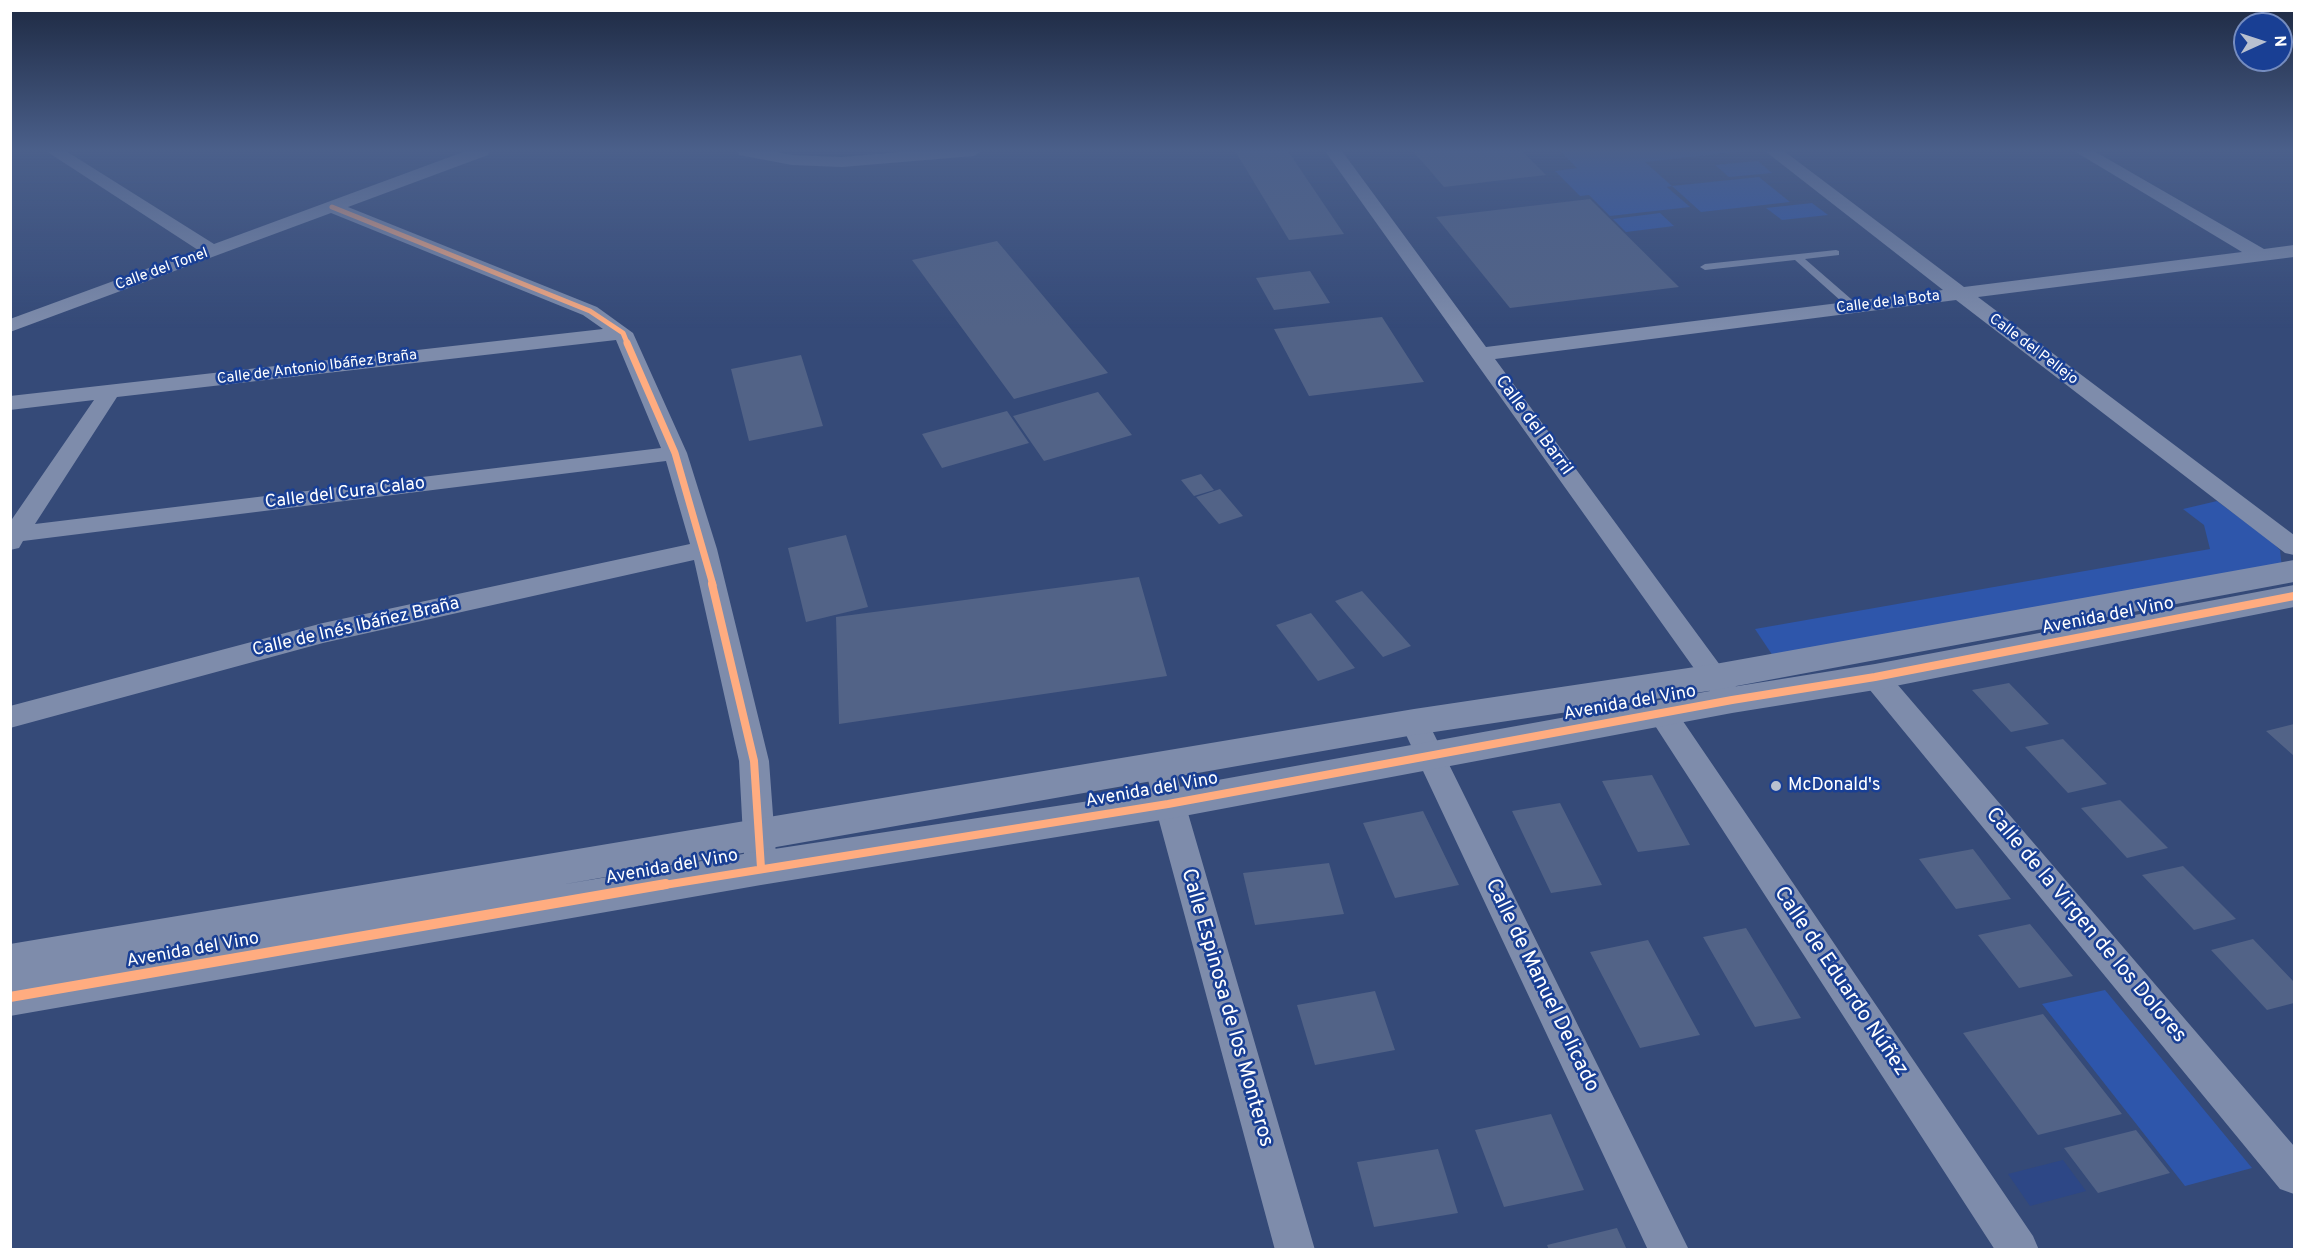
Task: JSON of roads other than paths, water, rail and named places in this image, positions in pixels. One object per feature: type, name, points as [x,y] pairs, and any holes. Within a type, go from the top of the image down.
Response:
[{"type":"street","points":[[147,210],[212,251]]},
{"type":"street","name":"Calle del Tonel","points":[[10,326],[324,210]]},
{"type":"street","points":[[339,210],[590,311],[623,333],[675,453],[704,549],[754,761],[760,850]]},
{"type":"street","name":"Calle del Barril","points":[[1376,210],[1723,689]]},
{"type":"street","name":"Calle del Pellejo","points":[[1849,210],[2295,548]]},
{"type":"street","points":[[2184,210],[2262,255]]},
{"type":"street","name":"Calle de la Bota","points":[[1481,354],[2295,251]]},
{"type":"street","name":"Calle de Antonio Ibáñez Braña","points":[[10,403],[623,333]]},
{"type":"street","points":[[13,538],[110,392]]},
{"type":"street","name":"Calle del Cura Calao","points":[[13,538],[675,453]]},
{"type":"street","name":"Calle de Inés Ibáñez Braña","points":[[10,717],[323,633],[704,549]]},
{"type":"street","name":"Avenida del Vino","points":[[10,963],[760,850],[1168,804],[1662,713],[1723,689],[2295,571]]},
{"type":"street","name":"Avenida del Vino","points":[[10,997],[760,850],[1159,765],[1414,722],[1723,689],[1875,677],[2295,596]]},
{"type":"street","name":"Calle de la Virgen de los Dolores","points":[[1875,677],[2295,1175]]},
{"type":"street","name":"Calle de Eduardo Núñez","points":[[1662,713],[2019,1250]]},
{"type":"street","name":"Calle de Manuel Delicado","points":[[1414,722],[1669,1250]]},
{"type":"street","name":"Calle Espinosa de los Monteros","points":[[1159,765],[1168,804],[1295,1250]]},
{"type":"lane","points":[[1705,267],[1836,253]]},
{"type":"lane","points":[[1797,257],[1854,307]]},
{"type":"place","name":"McDonald's","points":[[1776,786]]}]
